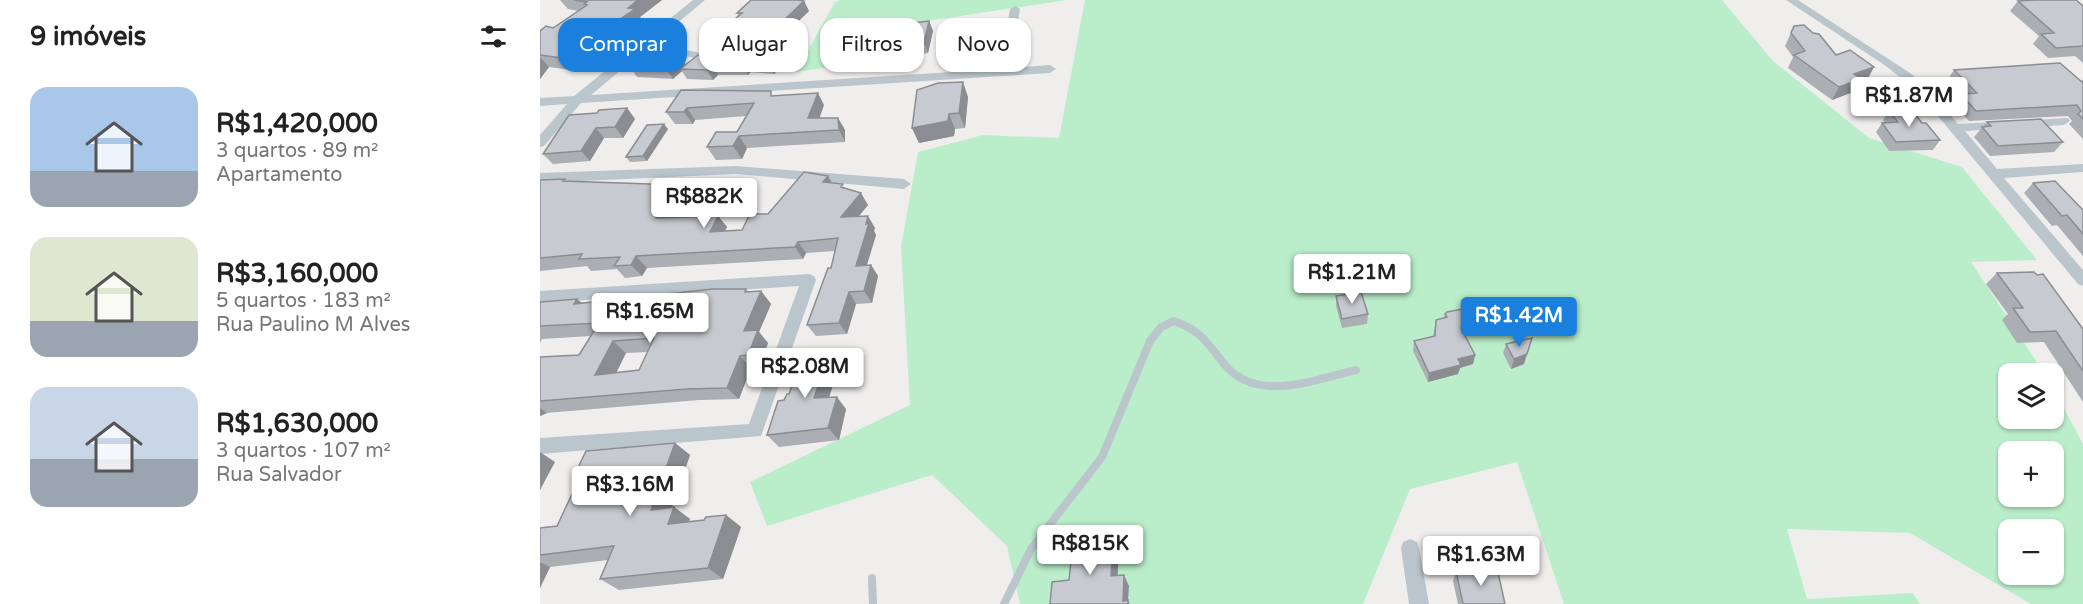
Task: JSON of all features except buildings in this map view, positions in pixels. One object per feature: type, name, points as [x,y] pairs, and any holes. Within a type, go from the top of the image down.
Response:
[{"type":"street","points":[[678,18],[700,0]]},
{"type":"street","points":[[1791,0],[1907,74],[1956,128],[2083,280]]},
{"type":"street","points":[[1013,18],[1015,9]]},
{"type":"street","points":[[1031,70],[1050,69]]},
{"type":"street","points":[[540,143],[578,99],[611,72]]},
{"type":"street","points":[[540,102],[989,72]]},
{"type":"street","points":[[1956,128],[2064,121]]},
{"type":"street","points":[[1995,174],[2083,168]]},
{"type":"street","points":[[540,178],[736,170],[904,184]]},
{"type":"street","points":[[540,186],[699,180]]},
{"type":"street","points":[[540,297],[809,280],[755,431],[540,446]]},
{"type":"street","points":[[1410,548],[1419,604]]},
{"type":"lane","points":[[1004,604],[1031,549],[1102,457],[1150,341],[1161,327],[1174,321],[1194,328],[1231,372],[1256,384],[1278,388],[1356,370]]},
{"type":"lane","points":[[872,578],[873,604]]},
{"type":"green space","points":[[840,0],[1067,0],[924,21],[924,18],[826,18],[835,2]]},
{"type":"green space","points":[[1085,0],[1722,0],[1773,61],[1869,138],[1962,167],[2037,260],[1971,262],[2037,363],[1998,363],[1998,429],[2064,429],[2064,409],[2083,444],[2083,604],[2031,604],[1999,585],[2064,585],[2064,519],[1998,519],[1998,585],[1910,533],[1787,529],[1807,599],[1913,593],[1920,604],[1564,604],[1517,462],[1410,489],[1363,604],[1020,604],[1007,546],[932,475],[767,526],[750,482],[910,405],[901,246],[918,152],[983,135],[1059,138]]},
{"type":"green space","points":[[820,29],[820,68],[808,70],[808,50]]}]
